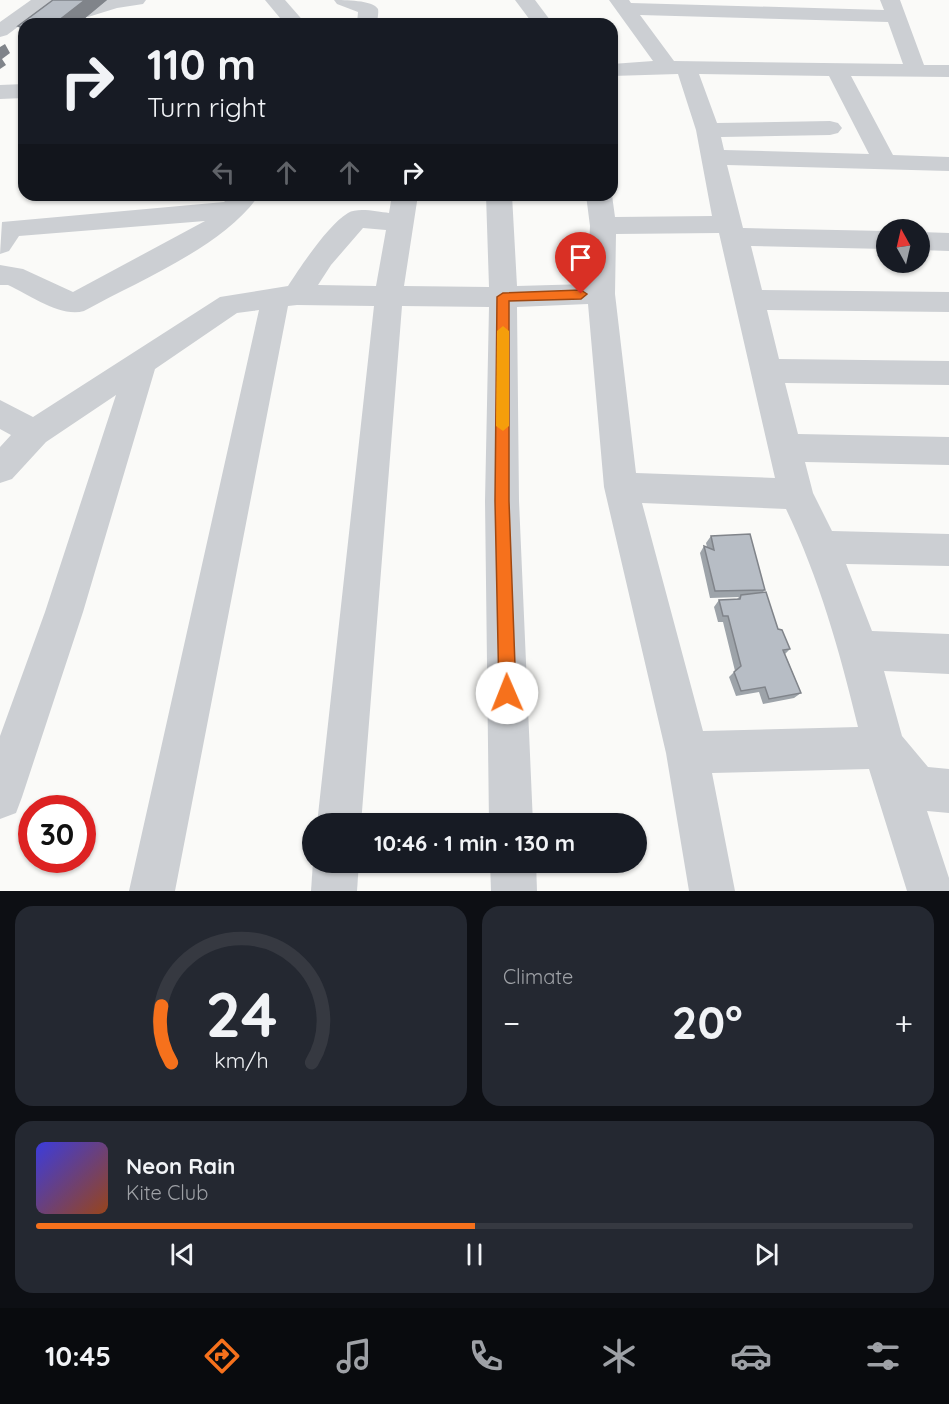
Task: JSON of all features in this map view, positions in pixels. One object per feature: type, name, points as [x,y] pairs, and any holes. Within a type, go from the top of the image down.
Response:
[{"type":"street","points":[[18,18],[44,0]]},
{"type":"street","points":[[88,11],[115,2],[136,0]]},
{"type":"street","points":[[275,0],[291,18]]},
{"type":"street","points":[[344,0],[368,9],[367,18]]},
{"type":"street","points":[[525,0],[538,18]]},
{"type":"street","points":[[623,5],[892,8],[934,71],[949,89]]},
{"type":"street","points":[[623,5],[678,68],[711,143],[796,494],[822,547],[859,650],[884,747],[930,891]]},
{"type":"street","points":[[0,31],[18,18]]},
{"type":"street","points":[[618,70],[836,68],[934,71]]},
{"type":"street","points":[[836,68],[885,162]]},
{"type":"street","points":[[0,92],[18,91]]},
{"type":"street","points":[[711,143],[830,128]]},
{"type":"street","points":[[711,143],[885,162],[949,164]]},
{"type":"street","points":[[499,201],[503,297],[502,501],[511,813]]},
{"type":"street","points":[[0,245],[11,228],[239,202]]},
{"type":"street","points":[[0,275],[13,276],[74,304],[211,230],[239,202]]},
{"type":"street","points":[[152,891],[286,296],[357,219],[403,209],[389,294],[340,813]]},
{"type":"street","points":[[712,891],[687,753],[621,488],[601,294],[601,210],[731,231],[876,239]]},
{"type":"street","points":[[930,241],[949,242]]},
{"type":"street","points":[[0,469],[34,434],[231,304],[286,296],[389,294],[503,297],[601,294]]},
{"type":"street","points":[[748,300],[949,302]]},
{"type":"street","points":[[0,797],[64,612],[142,362]]},
{"type":"street","points":[[768,371],[949,373]]},
{"type":"street","points":[[0,413],[34,434]]},
{"type":"street","points":[[786,448],[949,451]]},
{"type":"street","points":[[621,488],[796,494]]},
{"type":"street","points":[[822,547],[949,550]]},
{"type":"street","points":[[859,650],[949,654]]},
{"type":"street","points":[[687,753],[884,747]]},
{"type":"street","points":[[884,747],[917,788],[949,791]]},
{"type":"street","points":[[334,891],[335,873]]},
{"type":"street","points":[[513,873],[514,891]]},
{"type":"building","points":[[53,0],[85,0],[62,18],[29,18]]},
{"type":"building","points":[[750,534],[765,590],[715,591],[704,546],[714,550],[711,536]]},
{"type":"building","points":[[766,592],[778,629],[782,630],[790,649],[783,650],[801,693],[769,699],[765,687],[741,691],[734,672],[741,666],[728,616],[723,616],[719,600],[740,599],[741,595]]},
{"type":"slow traffic","points":[[503,331],[503,426]]},
{"type":"route","points":[[507,693],[502,501],[503,297],[581,294]]}]
